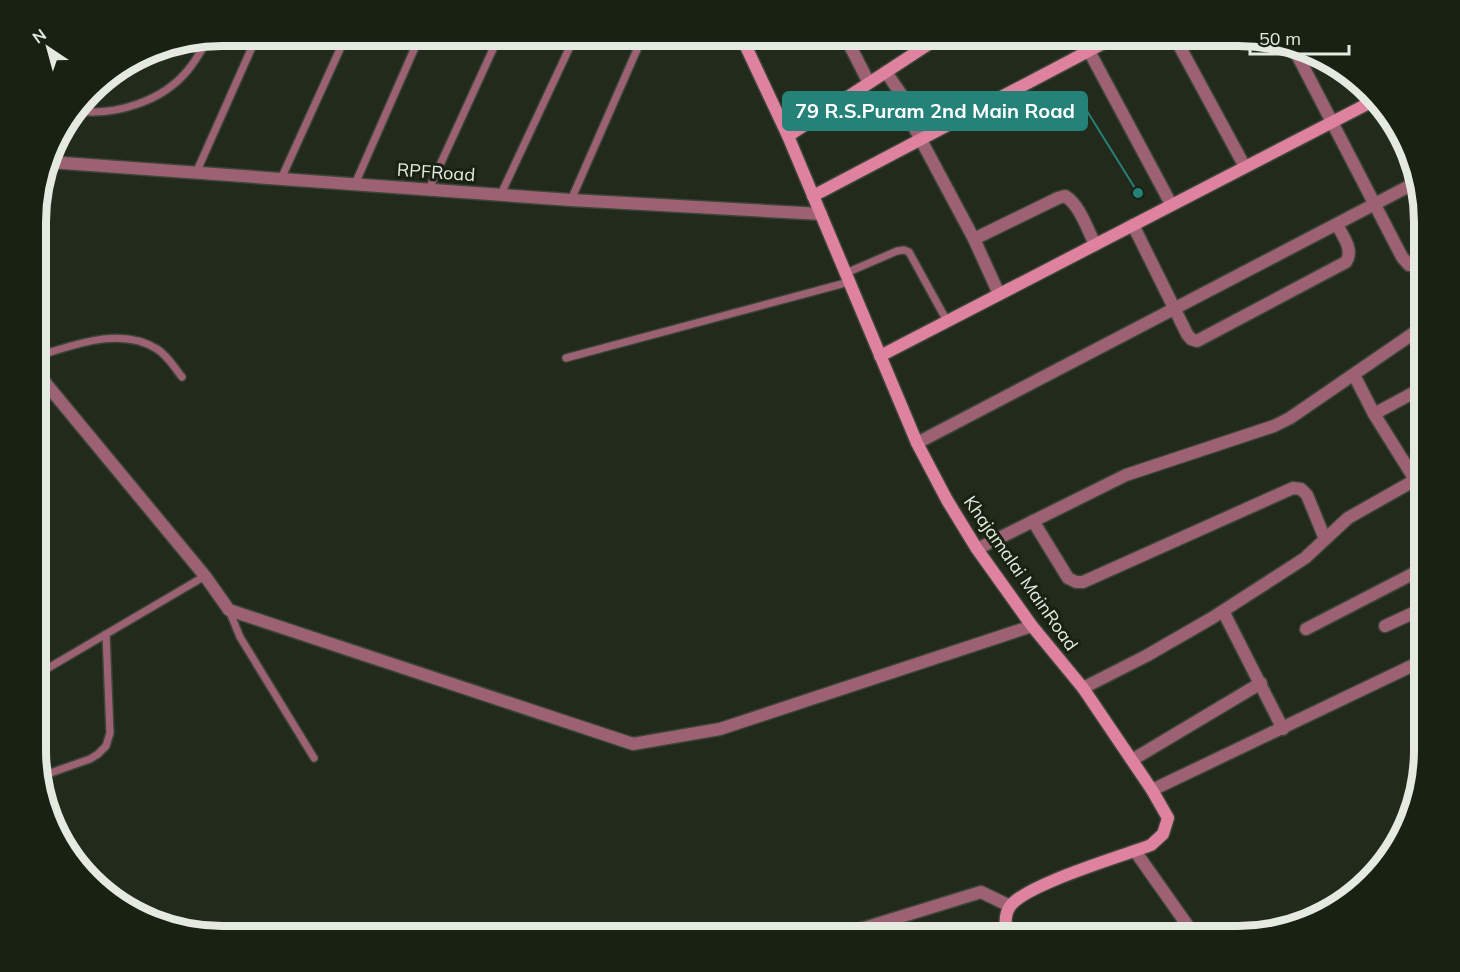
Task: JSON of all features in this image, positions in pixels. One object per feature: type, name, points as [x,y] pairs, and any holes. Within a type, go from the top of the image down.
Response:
[{"type":"main road","name":"Khajamalai MainRoad","points":[[746,46],[788,136],[917,443],[947,500],[977,549],[1032,626],[1083,688],[1152,790],[1168,818],[1163,834],[1151,845],[1036,888],[1010,906]]},
{"type":"main road","points":[[788,136],[926,46]]},
{"type":"main road","points":[[813,196],[1098,46]]},
{"type":"main road","points":[[880,356],[1367,104]]},
{"type":"main road","points":[[1005,925],[1010,906]]},
{"type":"street","points":[[850,46],[869,83]]},
{"type":"street","points":[[1179,46],[1245,166]]},
{"type":"street","points":[[1089,51],[1172,204]]},
{"type":"street","points":[[1299,58],[1373,205],[1402,257],[1409,265],[1413,265]]},
{"type":"street","points":[[886,72],[903,98],[913,125],[974,239],[999,294]]},
{"type":"street","name":"RPFRoad","points":[[57,163],[571,200],[821,214]]},
{"type":"street","points":[[917,443],[1409,186]]},
{"type":"street","points":[[974,239],[1065,196],[1071,200],[1095,244]]},
{"type":"street","points":[[1133,225],[1191,339],[1197,341],[1346,262],[1350,257],[1349,249],[1337,225]]},
{"type":"street","points":[[977,549],[1126,475],[1275,426],[1413,334]]},
{"type":"street","points":[[1354,375],[1374,414],[1413,469]]},
{"type":"street","points":[[46,384],[205,576],[229,610],[633,744],[720,729],[1032,626]]},
{"type":"street","points":[[1374,414],[1413,393]]},
{"type":"street","points":[[1083,688],[1146,656],[1223,610],[1305,558],[1348,518],[1413,480]]},
{"type":"street","points":[[1033,521],[1063,571],[1068,578],[1076,582],[1083,582],[1293,488],[1301,489],[1307,495],[1325,539]]},
{"type":"street","points":[[1306,629],[1413,574]]},
{"type":"street","points":[[1223,610],[1284,729]]},
{"type":"street","points":[[1385,626],[1413,613]]},
{"type":"street","points":[[1152,790],[1284,729],[1413,665]]},
{"type":"street","points":[[1132,760],[1261,683]]},
{"type":"street","points":[[1135,851],[1187,925]]},
{"type":"street","points":[[873,925],[981,892],[1010,906]]},
{"type":"lane","points":[[196,172],[253,46]]},
{"type":"lane","points":[[281,179],[341,46]]},
{"type":"lane","points":[[355,184],[416,46]]},
{"type":"lane","points":[[429,189],[494,46]]},
{"type":"lane","points":[[501,194],[570,46]]},
{"type":"lane","points":[[571,200],[639,46]]},
{"type":"lane","points":[[86,111],[113,111],[140,105],[164,91],[187,72],[203,48]]},
{"type":"lane","points":[[566,358],[848,278],[897,251],[904,250],[909,252],[947,321]]},
{"type":"lane","points":[[46,353],[82,342],[109,338],[133,340],[155,347],[166,356],[182,377]]},
{"type":"lane","points":[[46,670],[205,576]]},
{"type":"lane","points":[[229,610],[240,637],[314,758]]},
{"type":"lane","points":[[48,774],[90,759],[106,746],[110,734],[106,634]]},
{"type":"place","name":"79 R.S.Puram 2nd Main Road","points":[[1138,193]]}]
